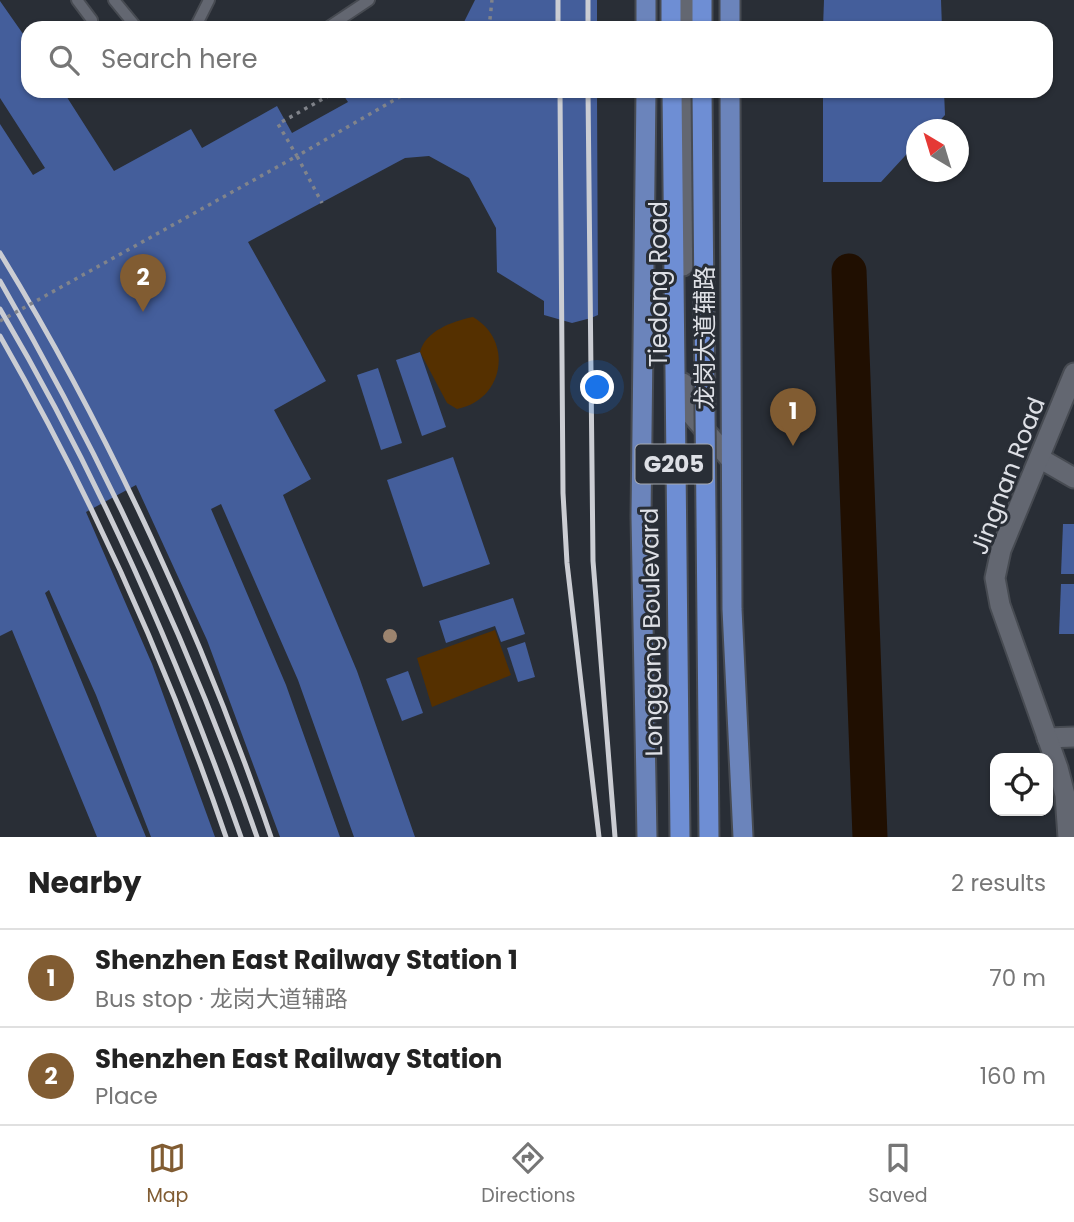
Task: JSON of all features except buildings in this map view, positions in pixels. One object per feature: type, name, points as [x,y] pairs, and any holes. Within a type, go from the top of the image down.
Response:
[{"type":"highway","points":[[671,0],[671,21]]},
{"type":"highway","points":[[702,0],[702,21]]},
{"type":"highway","name":"Longgang Boulevard","points":[[672,98],[680,837]]},
{"type":"highway","name":"G205","points":[[702,98],[709,837]]},
{"type":"main road","points":[[646,0],[646,21]]},
{"type":"main road","points":[[730,0],[730,21]]},
{"type":"main road","points":[[646,98],[641,517],[647,837]]},
{"type":"main road","name":"龙岗大道辅路","points":[[730,98],[732,609],[743,837]]},
{"type":"street","points":[[685,21],[686,0]]},
{"type":"street","name":"Tiedong Road","points":[[684,98],[683,405],[730,459]]},
{"type":"street","name":"Jingnan Road","points":[[1065,835],[1065,795],[1000,605],[995,578],[1001,550],[1041,459],[1074,373]]},
{"type":"street","points":[[1041,459],[1074,478]]},
{"type":"street","points":[[1047,738],[1074,737]]},
{"type":"lane","points":[[77,0],[92,20]]},
{"type":"lane","points":[[114,0],[131,21]]},
{"type":"lane","points":[[198,21],[209,0]]},
{"type":"lane","points":[[338,21],[369,0]]},
{"type":"path","points":[[490,21],[492,0]]},
{"type":"path","points":[[322,202],[278,124],[324,98]]},
{"type":"path","points":[[0,321],[398,98]]},
{"type":"shaded area","points":[[473,317],[486,327],[494,340],[498,369],[494,382],[485,394],[473,403],[457,409],[447,403],[420,352],[434,333],[449,324]]},
{"type":"shaded area","points":[[495,630],[511,675],[432,707],[417,658]]},
{"type":"waterway","points":[[849,271],[870,837]]},
{"type":"railway","points":[[558,0],[558,21]]},
{"type":"railway","points":[[588,0],[588,21]]},
{"type":"railway","points":[[560,98],[563,493],[567,563],[599,837]]},
{"type":"railway","points":[[588,98],[593,561],[615,837]]},
{"type":"railway","points":[[0,253],[79,392],[151,538],[215,687],[271,837]]},
{"type":"railway","points":[[0,281],[74,415],[142,553],[203,694],[257,837]]},
{"type":"railway","points":[[0,309],[70,436],[133,567],[190,701],[241,837]]},
{"type":"railway","points":[[0,336],[65,457],[125,581],[179,708],[226,837]]},
{"type":"place","name":"Shenzhen East Railway Station","points":[[143,312]]},
{"type":"place","name":"Shenzhen East Railway Station 1","points":[[793,446]]}]
